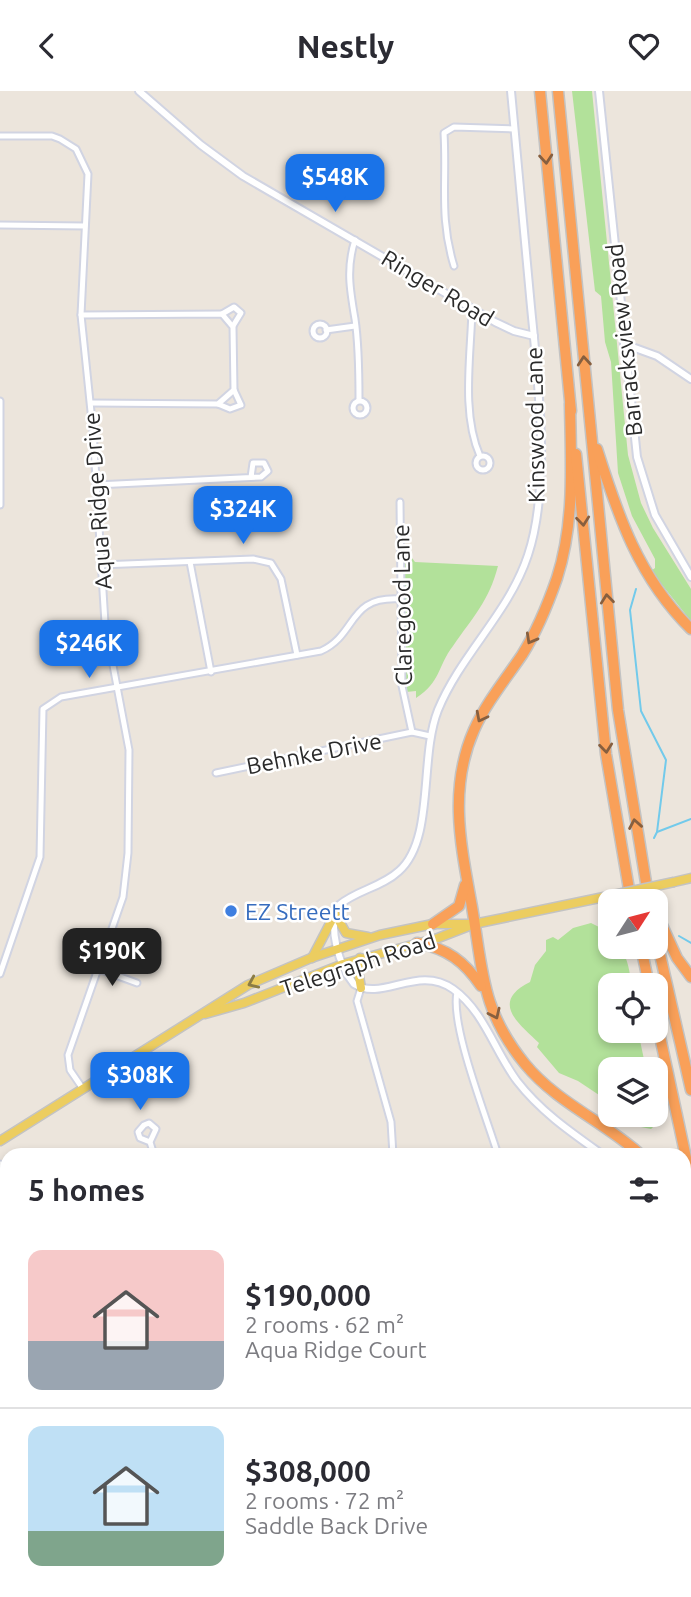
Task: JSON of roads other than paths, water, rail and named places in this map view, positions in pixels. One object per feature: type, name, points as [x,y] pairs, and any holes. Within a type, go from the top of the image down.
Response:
[{"type":"highway","points":[[540,91],[606,754],[629,889]]},
{"type":"highway","points":[[558,91],[622,745],[647,889]]},
{"type":"highway","points":[[484,991],[458,815],[462,768],[480,718],[531,640],[558,575],[570,512],[570,405]]},
{"type":"highway","points":[[591,429],[616,508],[635,553],[660,594],[691,629]]},
{"type":"highway","points":[[433,924],[459,906],[466,881]]},
{"type":"highway","points":[[668,938],[677,958],[691,977]]},
{"type":"highway","points":[[418,943],[456,958],[469,969],[484,991],[510,1043],[533,1073],[554,1092],[631,1148]]},
{"type":"highway","points":[[661,959],[691,1090]]},
{"type":"highway","points":[[661,1043],[684,1148]]},
{"type":"main road","name":"Telegraph Road","points":[[202,1015],[244,1003],[360,958],[418,943],[474,924],[691,879]]},
{"type":"main road","points":[[335,914],[346,933],[371,938]]},
{"type":"main road","points":[[311,958],[324,940],[335,914]]},
{"type":"main road","name":"Telegraph Road","points":[[0,1142],[238,990],[311,958],[371,938],[433,924],[474,924]]},
{"type":"main road","points":[[360,958],[358,971],[361,988]]},
{"type":"street","name":"Ringer Road","points":[[139,91],[228,166],[472,309],[514,331],[534,336]]},
{"type":"street","name":"Kinswood Lane","points":[[335,914],[345,900],[393,876],[413,854],[422,822],[430,736],[459,666],[499,611],[528,554],[536,520],[540,442],[534,336],[511,91]]},
{"type":"street","name":"Barracksview Road","points":[[599,91],[634,439],[641,477],[663,531],[691,577]]},
{"type":"street","points":[[454,266],[442,216],[446,161],[444,133],[454,127],[514,129]]},
{"type":"street","name":"Aqua Ridge Drive","points":[[0,136],[52,136],[76,149],[88,174],[81,315],[91,403],[105,622],[129,750],[128,853],[122,897],[68,1055],[70,1070],[83,1089]]},
{"type":"street","points":[[0,225],[85,226]]},
{"type":"street","points":[[355,240],[348,261],[359,400]]},
{"type":"street","points":[[81,315],[222,314],[234,307],[241,313],[233,326],[234,390],[242,405],[230,409],[218,404],[91,403]]},
{"type":"street","points":[[472,309],[470,410],[472,434],[480,456]]},
{"type":"street","points":[[222,314],[233,326]]},
{"type":"street","points":[[326,330],[355,326]]},
{"type":"street","points":[[624,344],[657,356],[691,379]]},
{"type":"street","points":[[218,404],[234,390]]},
{"type":"street","points":[[0,401],[0,505]]},
{"type":"street","points":[[96,485],[251,477]]},
{"type":"street","name":"Claregood Lane","points":[[400,502],[401,686],[412,732]]},
{"type":"street","points":[[100,565],[253,559],[271,563],[281,579],[297,655]]},
{"type":"street","points":[[190,562],[211,672]]},
{"type":"street","points":[[0,974],[40,857],[43,709],[61,697],[211,672],[332,646],[353,617],[371,602],[382,598],[400,599]]},
{"type":"street","points":[[412,732],[430,736]]},
{"type":"street","name":"Behnke Drive","points":[[216,773],[412,732]]},
{"type":"street","points":[[335,914],[334,927],[339,948],[351,979],[361,988],[372,990],[422,979],[446,985],[457,992],[476,1013],[509,1069],[529,1095],[555,1120],[593,1148]]},
{"type":"street","points":[[96,968],[137,983]]},
{"type":"street","points":[[361,988],[357,1001],[391,1122],[393,1148]]},
{"type":"street","points":[[457,992],[454,1006],[496,1148]]},
{"type":"street","points":[[150,1142],[152,1148]]},
{"type":"waterway","points":[[636,589],[630,610],[641,711],[666,760],[657,832]]},
{"type":"waterway","points":[[654,838],[657,832],[691,819]]},
{"type":"waterway","points":[[679,936],[691,943]]},
{"type":"place","name":"EZ Streett","points":[[231,911]]}]
